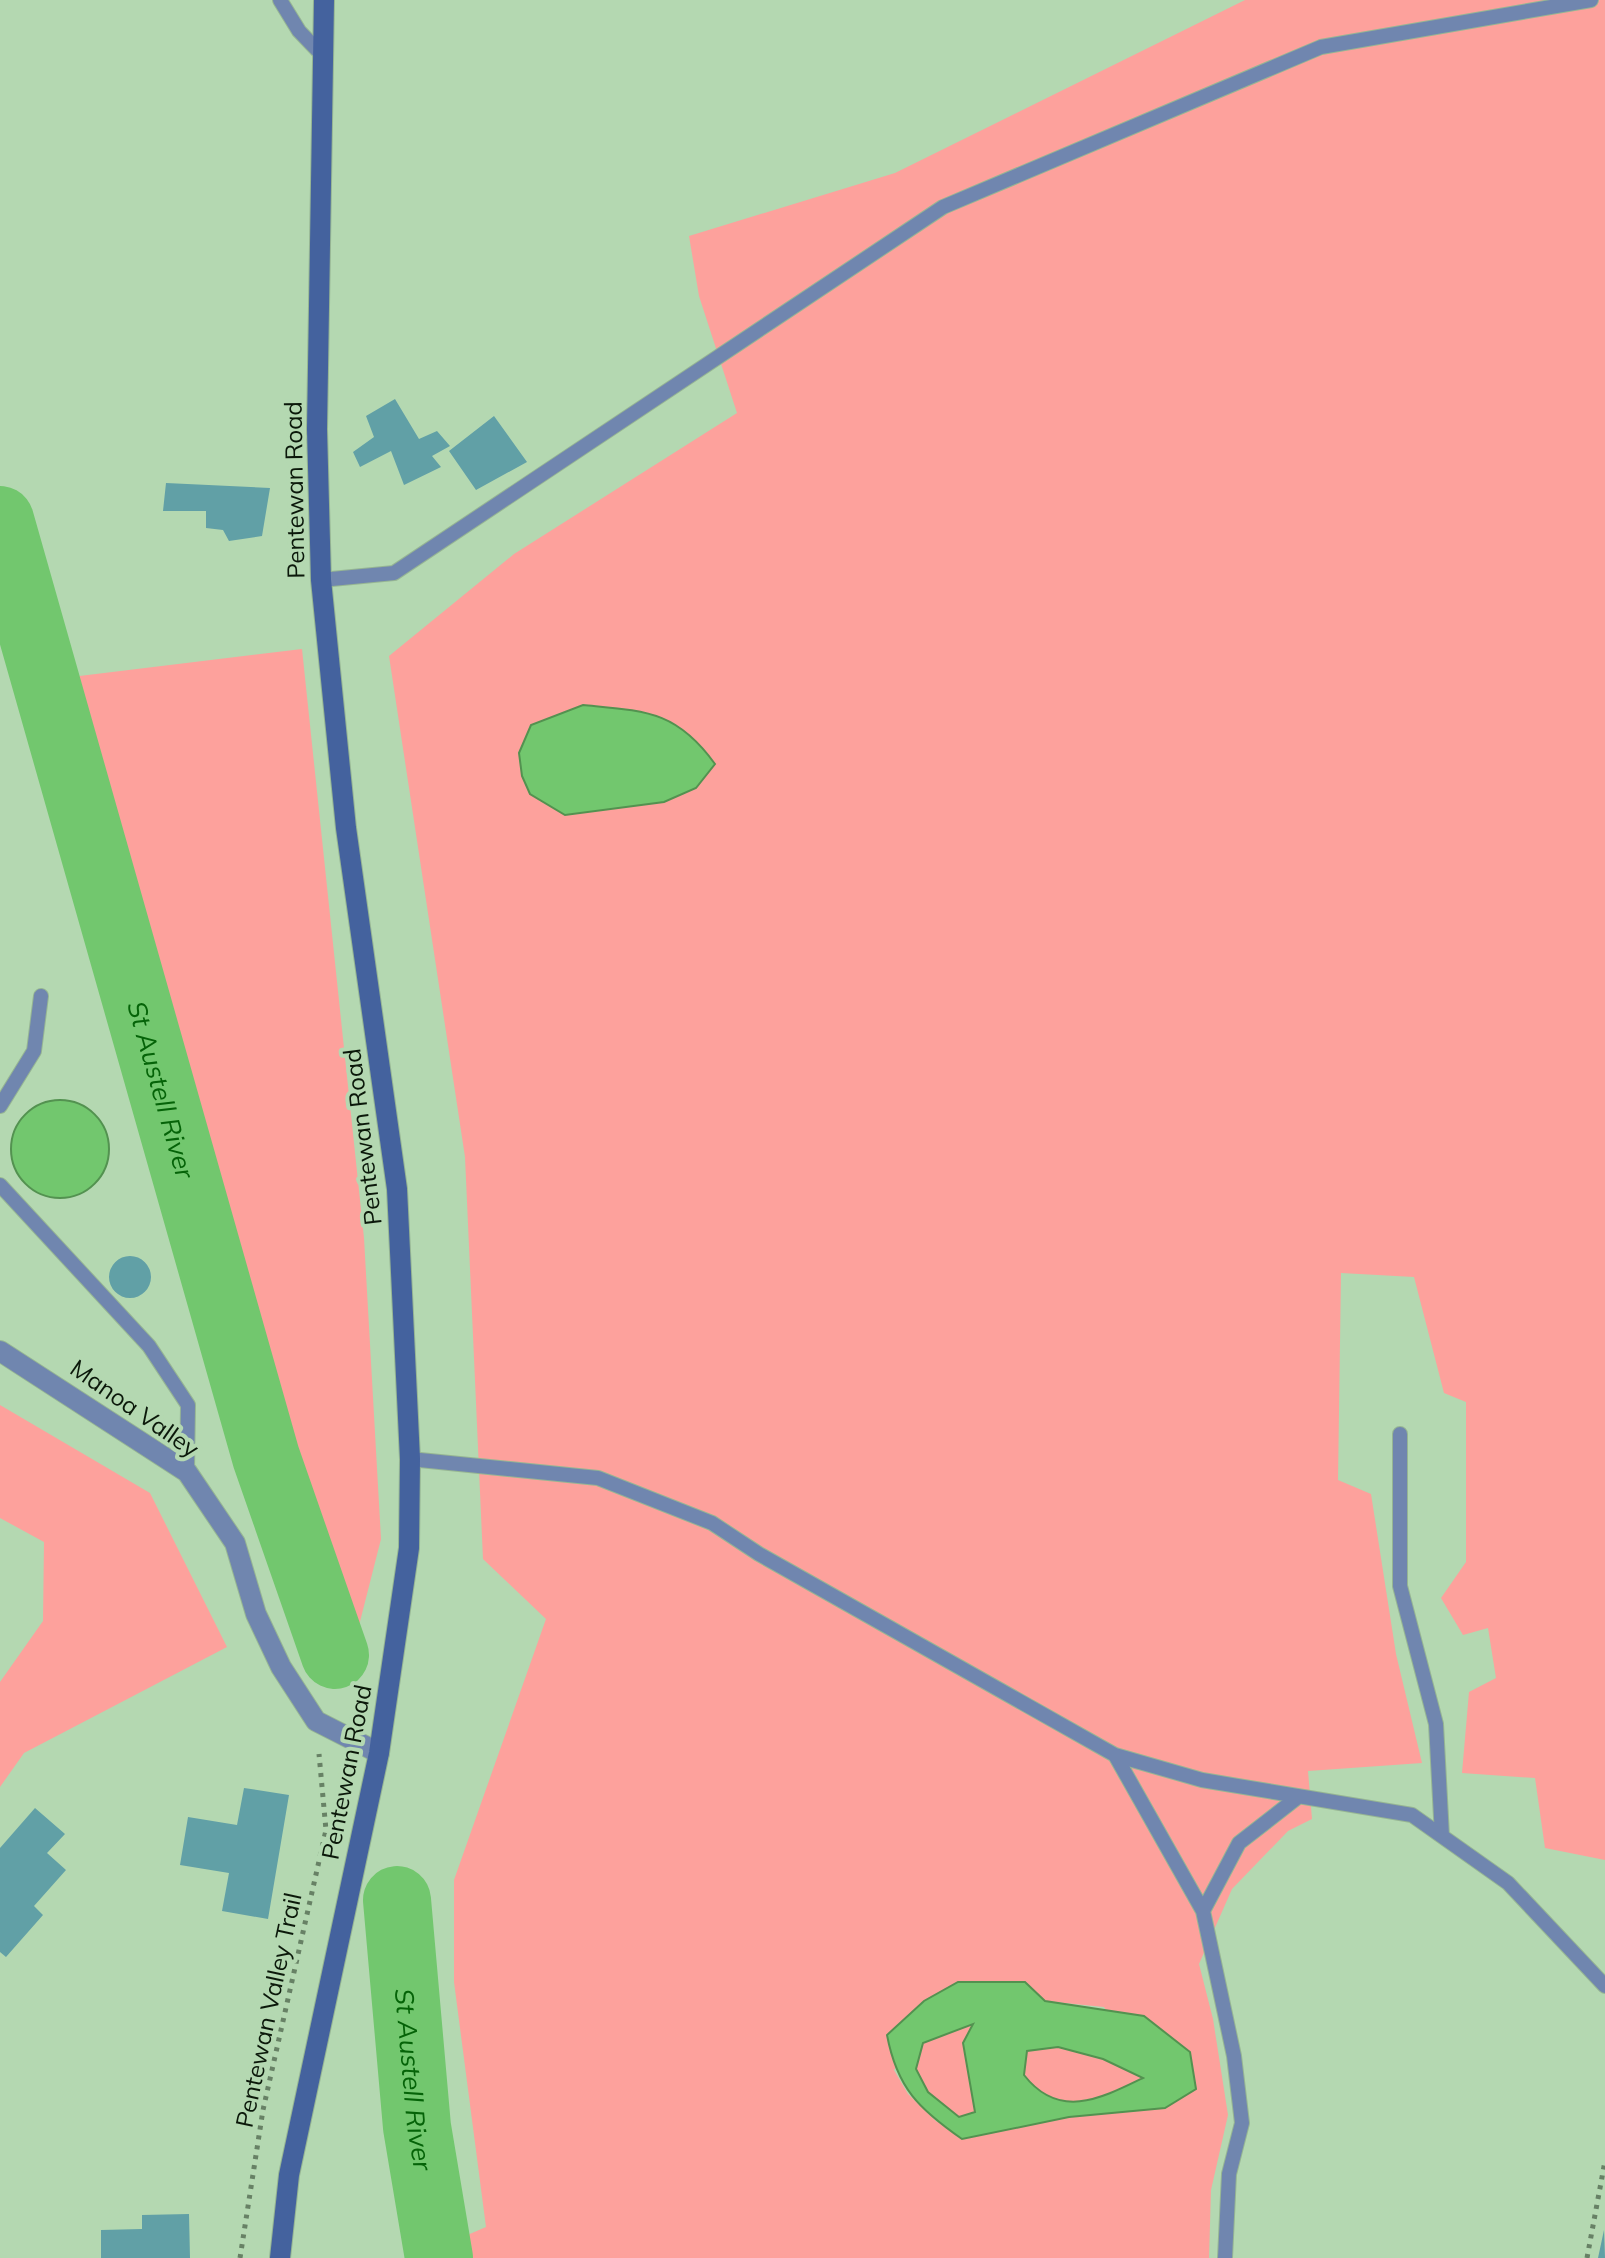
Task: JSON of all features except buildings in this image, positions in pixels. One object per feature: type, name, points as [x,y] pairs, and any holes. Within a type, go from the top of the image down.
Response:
[{"type":"main road","name":"Pentewan Road","points":[[280,2258],[289,2175],[379,1753],[409,1548],[410,1459],[397,1189],[346,828],[321,580],[317,429],[324,0]]},
{"type":"street","name":"Manoa Valley","points":[[0,1351],[187,1472],[235,1543],[256,1614],[281,1667],[316,1721]]},
{"type":"street","points":[[316,1721],[379,1753]]},
{"type":"lane","points":[[280,0],[299,31],[323,56]]},
{"type":"lane","points":[[321,580],[394,573],[943,207],[1321,47],[1591,0]]},
{"type":"lane","points":[[0,1106],[34,1051],[41,996]]},
{"type":"lane","points":[[0,1185],[149,1346],[188,1405],[187,1472]]},
{"type":"lane","points":[[1400,1434],[1400,1586],[1436,1724],[1442,1836]]},
{"type":"lane","points":[[410,1459],[598,1478],[712,1523],[759,1554],[1115,1755],[1202,1780],[1412,1815],[1508,1883],[1605,1986]]},
{"type":"lane","points":[[1115,1755],[1203,1911],[1234,2056],[1242,2123],[1229,2174],[1225,2258]]},
{"type":"lane","points":[[1203,1911],[1239,1843],[1298,1797]]},
{"type":"path","name":"Pentewan Valley Trail","points":[[240,2258],[263,2110],[326,1830],[316,1721]]},
{"type":"path","points":[[1587,2258],[1605,2161]]},
{"type":"shaded area","points":[[1245,0],[1605,0],[1605,1860],[1545,1848],[1535,1778],[1462,1773],[1469,1692],[1496,1678],[1488,1628],[1463,1635],[1441,1598],[1466,1562],[1466,1402],[1444,1393],[1414,1277],[1341,1273],[1338,1480],[1371,1494],[1396,1654],[1422,1763],[1308,1771],[1312,1819],[1288,1831],[1232,1889],[1199,1964],[1213,2019],[1228,2115],[1211,2190],[1209,2258],[414,2258],[486,2227],[454,1982],[454,1880],[546,1619],[483,1559],[465,1157],[389,656],[514,554],[737,413],[699,296],[689,236],[895,173]],"holes":[[[958,1982],[1025,1982],[1045,2001],[1104,2007],[1165,2108],[1069,2117],[937,2122],[908,2094],[894,2070]]]},
{"type":"shaded area","points":[[302,649],[364,1238],[381,1539],[352,1653],[279,1451],[63,678]]},
{"type":"shaded area","points":[[583,705],[658,716],[687,733],[715,764],[696,788],[664,802],[565,815],[530,794],[522,776],[519,753],[531,725]]},
{"type":"shaded area","points":[[60,1100],[79,1103],[95,1114],[106,1130],[109,1149],[106,1168],[95,1184],[79,1195],[60,1198],[41,1195],[25,1184],[14,1168],[11,1149],[14,1130],[25,1114],[41,1103]]},
{"type":"shaded area","points":[[0,1405],[150,1493],[227,1647],[24,1753],[0,1787],[0,1682],[43,1621],[44,1542],[0,1518]]},
{"type":"shaded area","points":[[958,1982],[1025,1982],[1045,2001],[1144,2016],[1190,2052],[1196,2089],[1165,2108],[1069,2117],[962,2139],[912,2096],[891,2053],[887,2035],[924,2001]],"holes":[[[973,2024],[963,2043],[975,2112],[959,2117],[928,2092],[916,2069],[923,2043]],[[1058,2047],[1103,2059],[1143,2078],[1096,2098],[1066,2101],[1051,2097],[1037,2089],[1024,2075],[1027,2051]]]},
{"type":"shaded area","points":[[974,2024],[963,2043],[975,2113],[959,2117],[928,2092],[916,2069],[923,2043]]},
{"type":"shaded area","points":[[1058,2047],[1103,2059],[1144,2078],[1096,2098],[1066,2101],[1052,2098],[1024,2075],[1027,2050]]},
{"type":"waterway","name":"St Austell River","points":[[0,520],[266,1457],[335,1655]]},
{"type":"waterway","name":"St Austell River","points":[[397,1900],[417,2127],[439,2258]]}]
